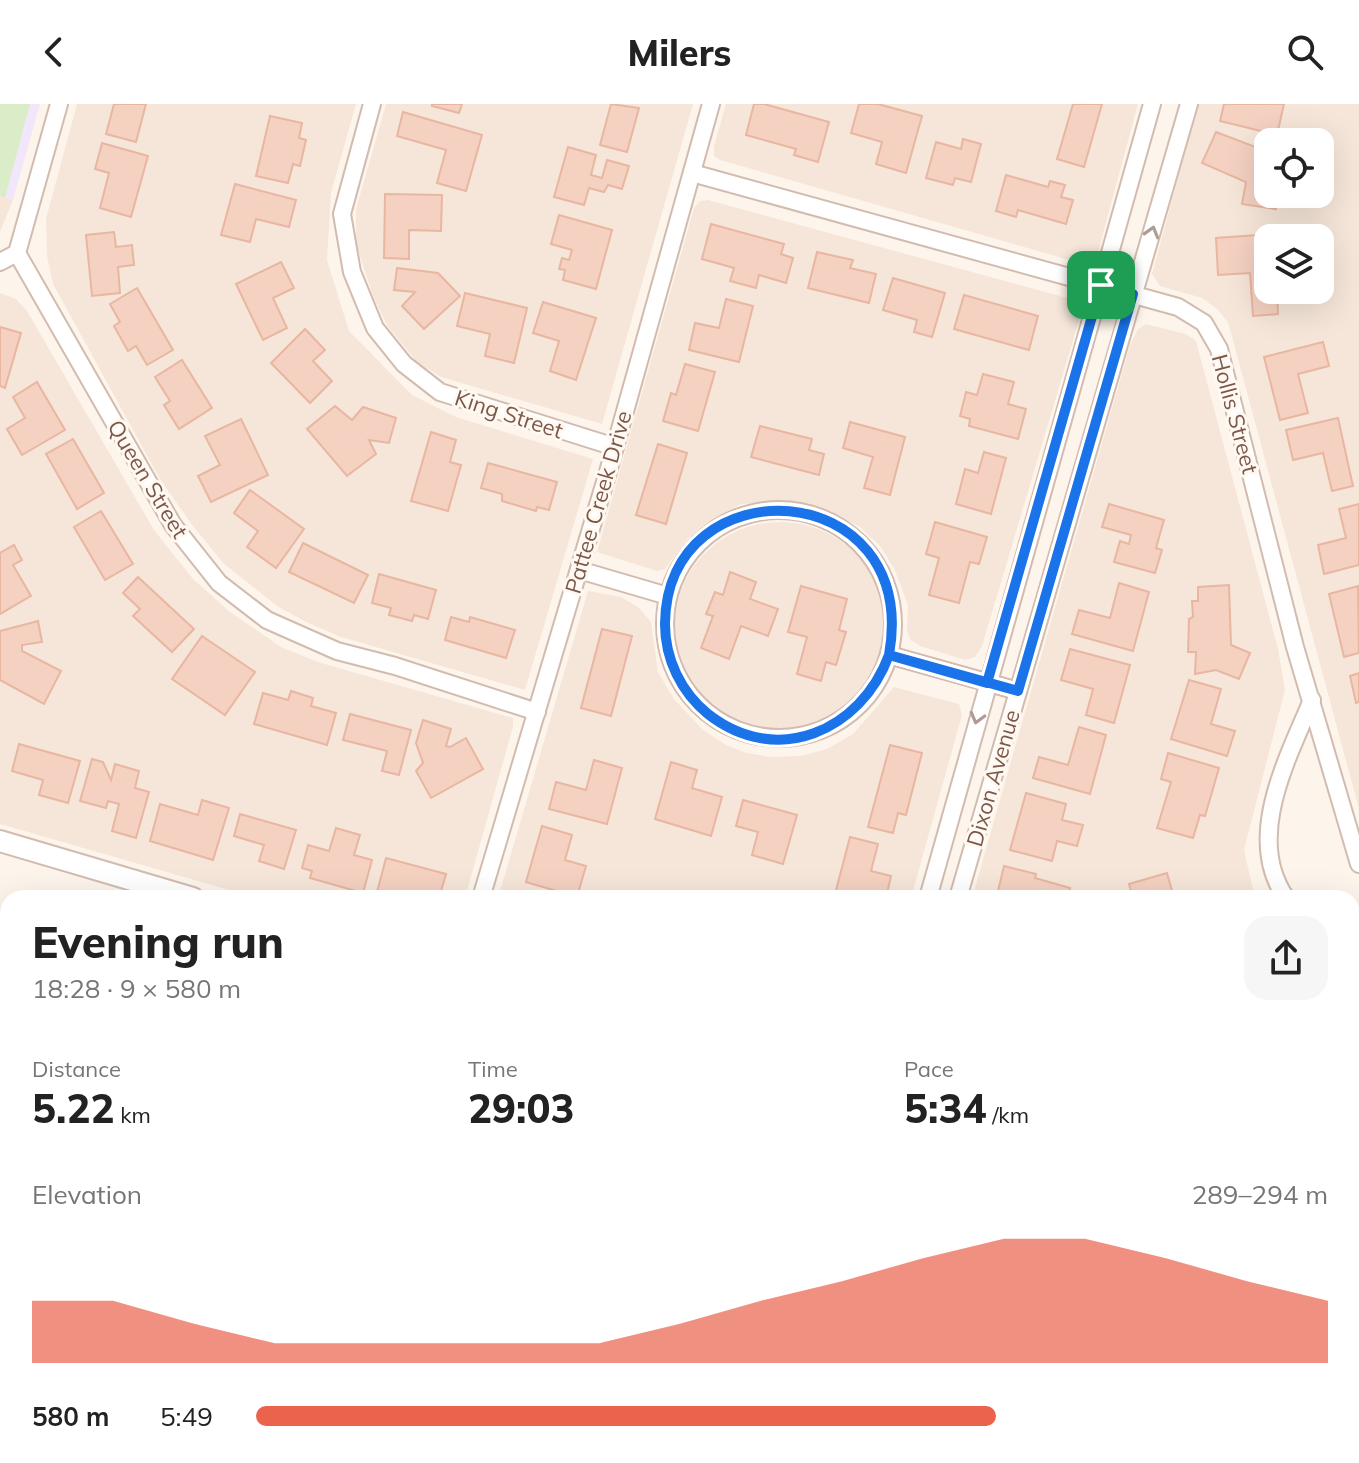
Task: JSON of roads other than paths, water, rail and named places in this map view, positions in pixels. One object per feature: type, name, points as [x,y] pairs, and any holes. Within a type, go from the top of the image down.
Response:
[{"type":"street","points":[[0,262],[17,253],[59,104]]},
{"type":"street","name":"King Street","points":[[372,104],[342,214],[352,272],[375,328],[404,364],[440,392],[615,447]]},
{"type":"street","name":"Pattee Creek Drive","points":[[483,890],[615,447],[711,104]]},
{"type":"street","name":"Dixon Avenue","points":[[930,890],[1152,104]]},
{"type":"street","name":"Dixon Avenue","points":[[960,890],[1189,104]]},
{"type":"street","name":"Hollis Street","points":[[692,173],[1178,307],[1204,323],[1219,349],[1295,647],[1359,864]]},
{"type":"street","name":"Queen Street","points":[[17,253],[173,525],[219,583],[267,620],[337,651],[395,666],[537,712]]},
{"type":"street","points":[[768,510],[807,513],[851,535],[877,565],[892,605],[893,631],[889,655],[873,690],[836,724],[796,738],[755,736],[718,721],[701,708],[682,684],[666,642],[668,596],[690,552],[719,527],[740,517],[768,510]]},
{"type":"street","points":[[579,570],[668,596]]},
{"type":"street","points":[[889,655],[1018,691]]},
{"type":"street","points":[[1282,890],[1271,866],[1269,833],[1279,783],[1312,700]]},
{"type":"street","points":[[0,841],[166,890]]}]
